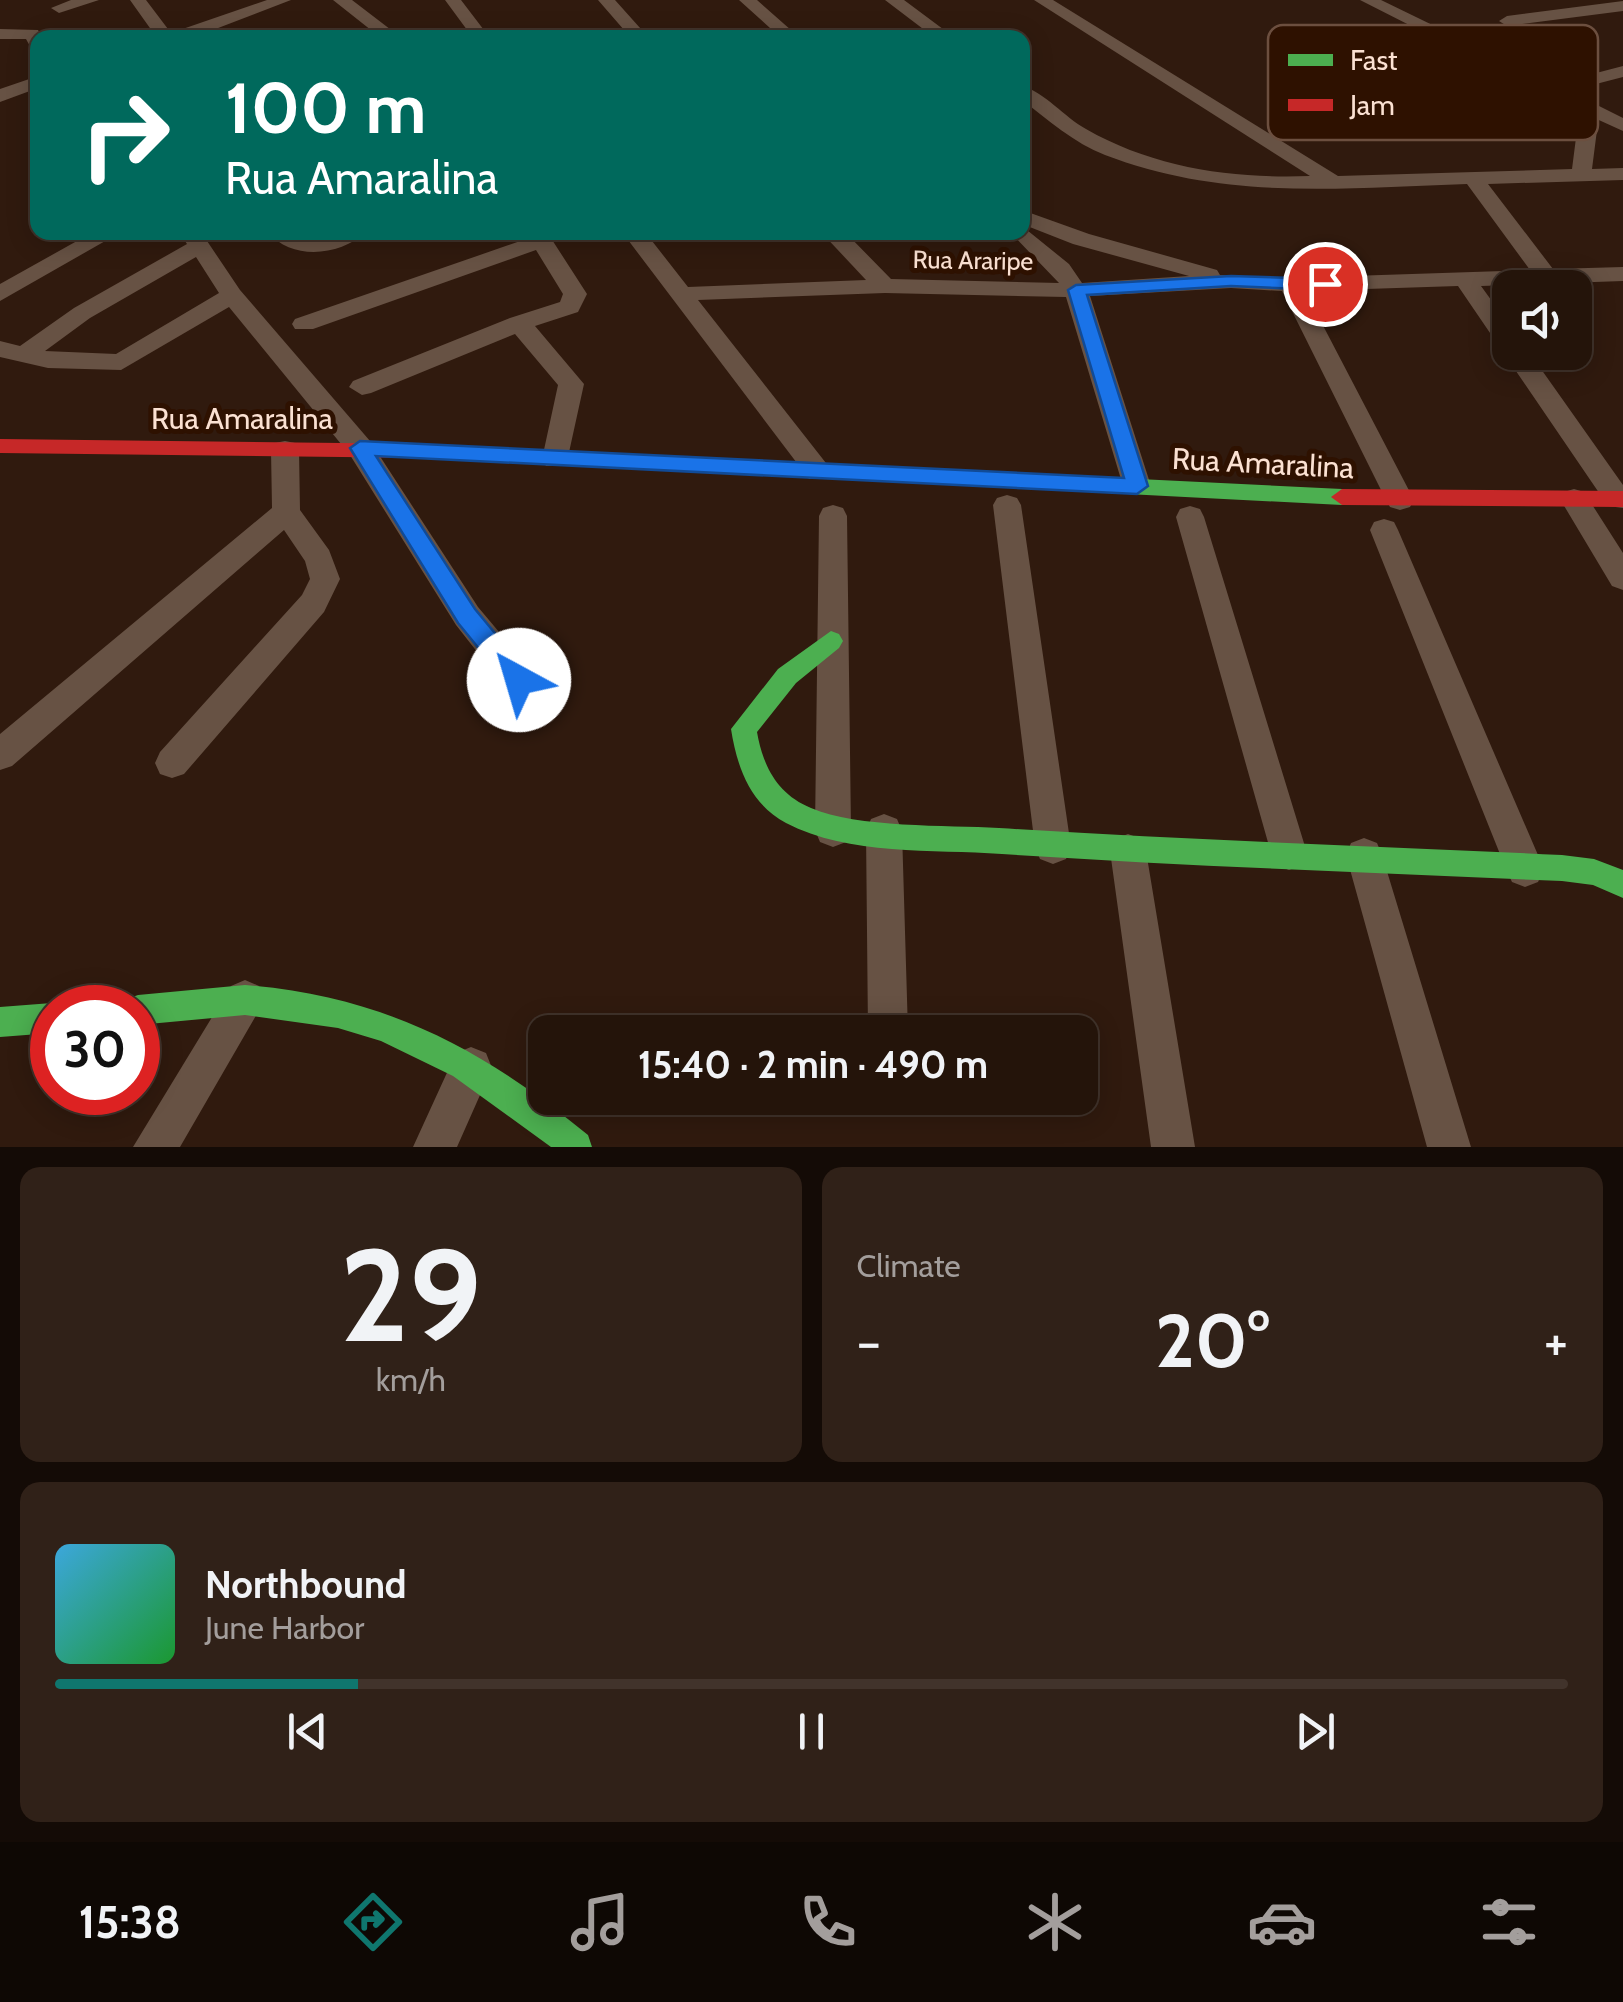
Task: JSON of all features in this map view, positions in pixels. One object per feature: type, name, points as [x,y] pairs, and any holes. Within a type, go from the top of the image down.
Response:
[{"type":"street","points":[[59,8],[92,0]]},
{"type":"street","points":[[138,0],[160,30]]},
{"type":"street","points":[[341,0],[382,30]]},
{"type":"street","points":[[453,0],[476,30]]},
{"type":"street","points":[[606,0],[634,30]]},
{"type":"street","points":[[747,0],[783,30]]},
{"type":"street","points":[[893,0],[936,30]]},
{"type":"street","points":[[1042,0],[1335,183]]},
{"type":"street","points":[[1368,0],[1419,25]]},
{"type":"street","points":[[195,30],[273,1]]},
{"type":"street","points":[[1507,21],[1622,2]]},
{"type":"street","points":[[0,34],[30,34]]},
{"type":"street","points":[[1598,78],[1623,71]]},
{"type":"street","points":[[4,92],[30,84]]},
{"type":"street","points":[[1030,97],[1110,150],[1195,176],[1260,184],[1623,174]]},
{"type":"street","points":[[1598,112],[1623,125]]},
{"type":"street","points":[[1581,176],[1586,140]]},
{"type":"street","points":[[1474,180],[1542,270]]},
{"type":"street","points":[[1030,219],[1081,239],[1231,281]]},
{"type":"street","points":[[1030,239],[1061,268],[1076,290],[1137,486]]},
{"type":"street","points":[[0,294],[96,240]]},
{"type":"street","points":[[12,352],[82,313],[192,240]]},
{"type":"street","points":[[195,240],[232,296],[360,448],[467,616],[519,680]]},
{"type":"street","points":[[286,240],[301,248],[328,240]]},
{"type":"street","points":[[304,324],[530,240]]},
{"type":"street","points":[[362,388],[520,323],[570,307],[575,294],[540,240]]},
{"type":"street","points":[[639,240],[819,472]]},
{"type":"street","points":[[840,240],[885,286]]},
{"type":"street","name":"Rua Araripe","points":[[1592,276],[1623,274]]},
{"type":"street","name":"Rua Araripe","points":[[681,294],[885,286],[1076,290],[1231,281],[1290,286],[1492,280]]},
{"type":"street","points":[[1466,281],[1492,318]]},
{"type":"street","points":[[1290,286],[1400,500]]},
{"type":"street","points":[[12,352],[121,362],[232,296]]},
{"type":"street","points":[[520,323],[571,384],[556,459]]},
{"type":"street","points":[[1529,370],[1620,499]]},
{"type":"street","name":"Rua Amaralina","points":[[0,446],[360,448],[1400,500],[1620,499]]},
{"type":"street","points":[[172,763],[313,602],[324,579],[319,558],[286,512],[286,450]]},
{"type":"street","points":[[1574,498],[1623,578]]},
{"type":"street","points":[[1007,506],[1053,848]]},
{"type":"street","points":[[0,755],[286,512]]},
{"type":"street","points":[[833,516],[834,830]]},
{"type":"street","points":[[1190,517],[1288,853]]},
{"type":"street","points":[[1384,530],[1525,868]]},
{"type":"street","points":[[831,641],[786,676],[744,730],[745,758],[769,795],[781,808],[834,830],[884,831],[1053,848],[1364,855],[1525,868],[1582,868],[1608,874],[1623,884]]},
{"type":"street","points":[[884,831],[888,1015]]},
{"type":"street","points":[[1128,850],[1174,1147]]},
{"type":"street","points":[[1364,855],[1449,1147]]},
{"type":"street","points":[[160,1008],[245,1000],[348,1016],[398,1029],[471,1068],[552,1125],[576,1147]]},
{"type":"street","points":[[155,1147],[245,1000]]},
{"type":"street","points":[[0,1022],[30,1020]]},
{"type":"street","points":[[434,1147],[471,1068]]},
{"type":"traffic: fast","points":[[429,451],[1342,497]]},
{"type":"traffic: fast","points":[[831,641],[787,676],[744,729],[747,751],[763,787],[790,812],[827,827],[1065,845],[1562,868],[1594,872],[1623,884]]},
{"type":"traffic: fast","points":[[160,1007],[245,1000],[293,1004],[382,1026],[464,1065],[502,1089],[576,1147]]},
{"type":"traffic: fast","points":[[0,1022],[30,1020]]},
{"type":"traffic: jam","points":[[0,446],[429,451]]},
{"type":"traffic: jam","points":[[1342,497],[1623,499]]},
{"type":"route","points":[[519,680],[467,616],[360,448],[1137,486],[1076,290],[1231,281],[1290,286],[1325,284]]}]
